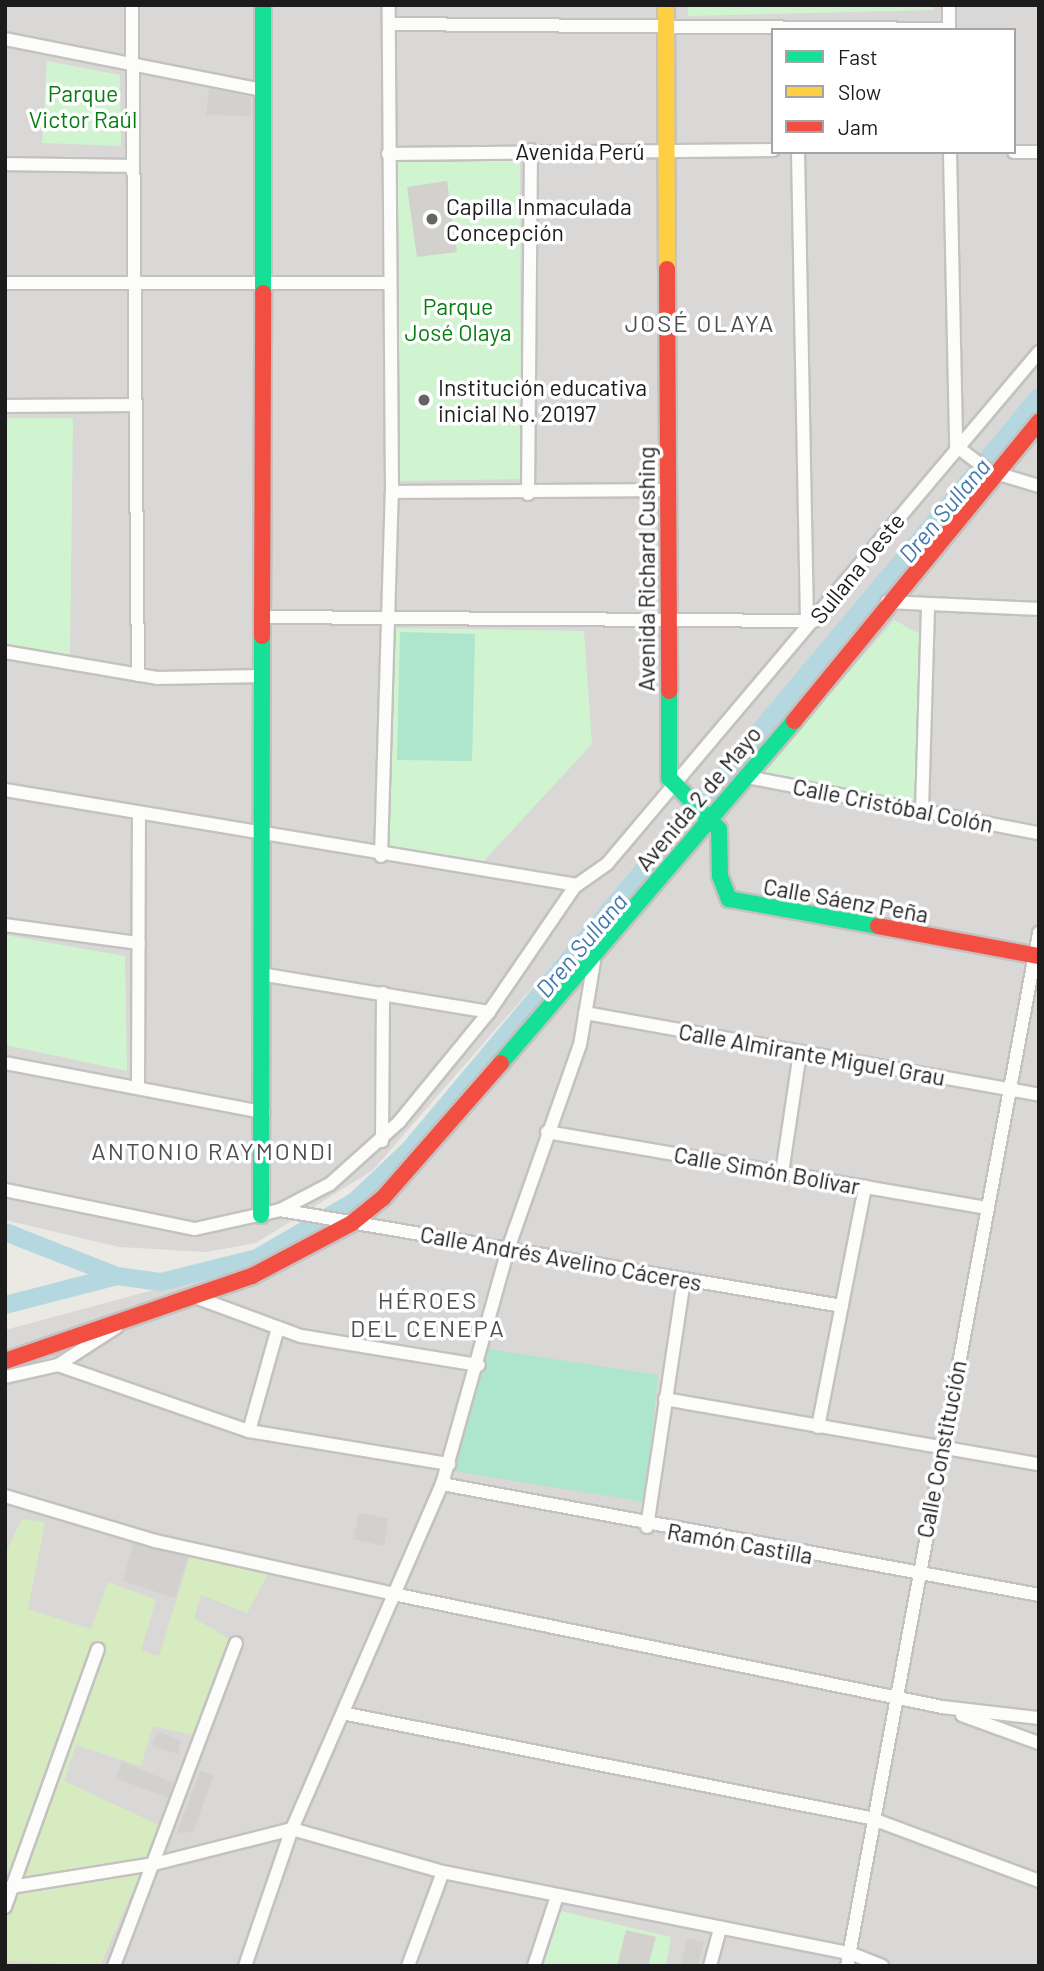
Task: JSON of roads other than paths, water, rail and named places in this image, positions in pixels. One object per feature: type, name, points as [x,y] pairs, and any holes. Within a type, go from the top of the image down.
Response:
[{"type":"street","points":[[132,5],[132,280],[138,675]]},
{"type":"street","points":[[261,1215],[266,975],[261,835],[263,5]]},
{"type":"street","points":[[381,856],[392,492],[388,283],[389,5]]},
{"type":"street","name":"Avenida Richard Cushing","points":[[666,5],[669,151],[669,778],[678,786]]},
{"type":"street","points":[[949,5],[949,28]]},
{"type":"street","points":[[389,24],[855,28]]},
{"type":"street","points":[[5,39],[262,90]]},
{"type":"street","points":[[527,494],[531,150]]},
{"type":"street","name":"Avenida Perú","points":[[388,153],[771,150]]},
{"type":"street","points":[[1016,152],[1039,152]]},
{"type":"street","points":[[263,617],[388,615],[668,621],[810,620],[798,154]]},
{"type":"street","points":[[950,154],[960,450],[993,472],[1039,486]]},
{"type":"street","points":[[5,164],[131,166]]},
{"type":"street","points":[[5,283],[132,280],[388,283]]},
{"type":"street","name":"Sullana Oeste","points":[[576,885],[607,864],[678,786],[810,620],[960,450],[1039,352]]},
{"type":"street","points":[[5,406],[135,405]]},
{"type":"street","name":"Avenida 2 de Mayo","points":[[5,1362],[117,1326],[195,1297],[346,1222],[420,1161],[747,777],[993,472],[1039,422]]},
{"type":"street","points":[[392,492],[527,494],[667,490]]},
{"type":"street","points":[[887,602],[928,606],[1039,609]]},
{"type":"street","points":[[922,810],[928,606]]},
{"type":"street","points":[[5,652],[138,675],[263,676]]},
{"type":"street","name":"Calle Cristóbal Colón","points":[[747,777],[1039,833]]},
{"type":"street","points":[[678,786],[712,816]]},
{"type":"street","points":[[5,790],[381,856],[576,885],[489,1012],[382,1141],[330,1184],[280,1210],[195,1229],[5,1190]]},
{"type":"street","points":[[138,1088],[139,814]]},
{"type":"street","name":"Calle Sáenz Peña","points":[[712,816],[723,842],[723,887],[741,905],[1037,956]]},
{"type":"street","points":[[5,925],[139,943]]},
{"type":"street","name":"Calle Constitución","points":[[848,1959],[870,1818],[1037,956],[1039,933]]},
{"type":"street","points":[[245,1966],[292,1829],[347,1714],[398,1595],[449,1464],[480,1365],[508,1249],[547,1132],[580,1045],[596,954]]},
{"type":"street","points":[[266,975],[489,1012]]},
{"type":"street","points":[[382,1141],[383,993]]},
{"type":"street","name":"Calle Almirante Miguel Grau","points":[[585,1013],[1039,1095]]},
{"type":"street","points":[[782,1173],[800,1052]]},
{"type":"street","points":[[5,1063],[264,1112]]},
{"type":"street","name":"Calle Simón Bolívar","points":[[547,1132],[987,1208]]},
{"type":"street","points":[[818,1427],[865,1187]]},
{"type":"street","name":"Calle Andrés Avelino Cáceres","points":[[280,1210],[842,1306]]},
{"type":"street","points":[[647,1527],[684,1279]]},
{"type":"street","points":[[195,1297],[278,1328],[480,1365]]},
{"type":"street","points":[[5,1377],[58,1365],[117,1326]]},
{"type":"street","points":[[249,1431],[278,1328]]},
{"type":"street","points":[[58,1365],[249,1431],[449,1464]]},
{"type":"street","points":[[665,1399],[1039,1464]]},
{"type":"street","name":"Ramón Castilla","points":[[442,1484],[647,1527],[1039,1595]]},
{"type":"street","points":[[5,1496],[155,1541],[398,1595],[942,1707],[1039,1718]]},
{"type":"street","points":[[114,1966],[236,1643]]},
{"type":"street","points":[[5,1907],[9,1887],[98,1649]]},
{"type":"street","points":[[942,1707],[1039,1743]]},
{"type":"street","points":[[347,1714],[870,1818],[1039,1881]]},
{"type":"street","points":[[9,1887],[154,1864],[292,1829],[443,1872],[720,1929],[883,1966]]},
{"type":"street","points":[[408,1966],[443,1872]]},
{"type":"street","points":[[534,1966],[557,1896]]},
{"type":"street","points":[[710,1966],[720,1929]]},
{"type":"waterway","name":"Dren Sullana","points":[[5,1305],[117,1276],[161,1282],[257,1258],[355,1201],[409,1150],[1039,397]]},
{"type":"waterway","points":[[5,1232],[117,1276]]},
{"type":"place","name":"Capilla Inmaculada Concepción","points":[[432,219]]},
{"type":"place","name":"Institución educativa inicial No. 20197","points":[[424,400]]},
{"type":"district","name":"JOSÉ OLAYA","points":[[700,323]]},
{"type":"district","name":"ANTONIO RAYMONDI","points":[[213,1151]]},
{"type":"district","name":"HÉROES DEL CENEPA","points":[[428,1314]]},
{"type":"park label","name":"Parque Victor Raúl","points":[[83,106]]},
{"type":"park label","name":"Parque José Olaya","points":[[458,319]]}]
